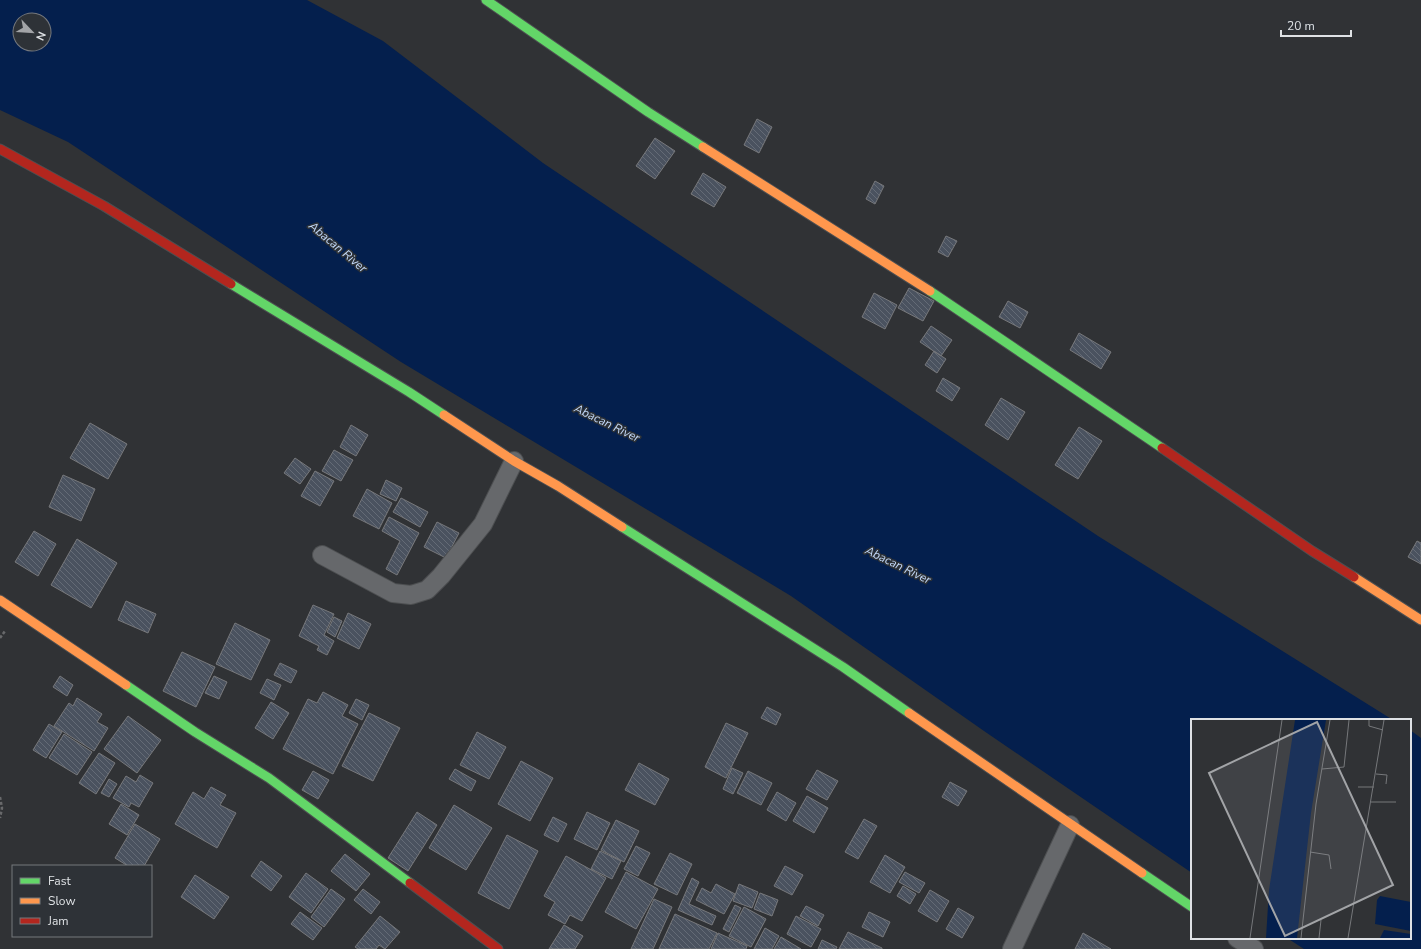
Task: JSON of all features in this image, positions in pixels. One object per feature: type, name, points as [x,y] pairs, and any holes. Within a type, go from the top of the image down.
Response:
[{"type":"street","points":[[486,0],[648,112],[941,298],[1312,551],[1421,620]]},
{"type":"street","points":[[0,149],[104,206],[409,392],[514,461],[558,486],[843,667],[1070,825],[1191,906]]},
{"type":"street","points":[[322,556],[393,593],[411,595],[427,590],[441,576],[483,524],[514,461]]},
{"type":"street","points":[[0,600],[195,732],[269,778],[498,949]]},
{"type":"street","points":[[1012,949],[1070,825]]},
{"type":"street","points":[[1239,939],[1254,949]]},
{"type":"path","points":[[0,796],[2,808],[0,818]]},
{"type":"water","name":"Abacan River","points":[[0,0],[307,0],[383,41],[543,163],[1098,536],[1391,719],[1191,719],[1191,872],[984,731],[791,596],[401,362],[68,142],[0,110]]},
{"type":"water","points":[[1411,731],[1421,738],[1421,949],[1304,949],[1289,939],[1411,939]]},
{"type":"building","points":[[757,119],[772,127],[759,153],[744,145]]},
{"type":"building","points":[[655,138],[675,151],[655,179],[636,166]]},
{"type":"building","points":[[703,173],[726,187],[714,207],[691,194]]},
{"type":"building","points":[[875,181],[884,186],[875,204],[866,199]]},
{"type":"building","points":[[946,236],[957,241],[948,257],[938,252]]},
{"type":"building","points":[[909,288],[934,301],[923,321],[898,308]]},
{"type":"building","points":[[874,293],[897,305],[885,329],[862,317]]},
{"type":"building","points":[[1008,301],[1028,312],[1020,328],[999,317]]},
{"type":"building","points":[[931,326],[952,340],[941,356],[920,342]]},
{"type":"building","points":[[1079,333],[1111,352],[1101,369],[1070,350]]},
{"type":"building","points":[[934,351],[946,359],[937,373],[925,365]]},
{"type":"building","points":[[943,378],[960,388],[952,401],[936,391]]},
{"type":"building","points":[[1001,398],[1025,412],[1008,440],[985,425]]},
{"type":"building","points":[[90,423],[127,444],[108,479],[70,458]]},
{"type":"building","points":[[351,425],[368,435],[356,456],[340,447]]},
{"type":"building","points":[[1079,427],[1102,441],[1078,479],[1055,465]]},
{"type":"building","points":[[334,450],[353,460],[341,481],[322,471]]},
{"type":"building","points":[[295,458],[311,469],[300,484],[284,473]]},
{"type":"building","points":[[315,471],[334,481],[320,506],[301,496]]},
{"type":"building","points":[[63,475],[95,489],[81,521],[49,507]]},
{"type":"building","points":[[386,480],[402,488],[396,501],[380,494]]},
{"type":"building","points":[[367,489],[392,503],[379,529],[353,516]]},
{"type":"building","points":[[401,498],[428,512],[420,527],[393,512]]},
{"type":"building","points":[[389,517],[419,533],[397,575],[386,569],[400,541],[382,531]]},
{"type":"building","points":[[437,522],[459,533],[446,558],[424,547]]},
{"type":"building","points":[[34,531],[56,544],[38,576],[15,562]]},
{"type":"building","points":[[77,539],[117,563],[91,608],[51,585]]},
{"type":"building","points":[[1417,541],[1421,543],[1421,564],[1408,557]]},
{"type":"building","points":[[126,601],[156,614],[148,633],[118,620]]},
{"type":"building","points":[[313,605],[334,614],[324,635],[334,641],[327,655],[317,650],[319,646],[299,636]]},
{"type":"building","points":[[348,613],[371,624],[359,649],[337,638]]},
{"type":"building","points":[[334,617],[342,621],[335,637],[327,632]]},
{"type":"building","points":[[235,623],[270,640],[251,680],[216,664]]},
{"type":"building","points":[[182,652],[215,667],[196,707],[163,691]]},
{"type":"building","points":[[280,663],[297,671],[291,683],[274,675]]},
{"type":"building","points":[[60,676],[73,685],[67,696],[53,687]]},
{"type":"building","points":[[214,676],[227,682],[219,699],[205,693]]},
{"type":"building","points":[[267,679],[281,685],[274,700],[260,693]]},
{"type":"building","points":[[323,692],[348,705],[342,716],[358,724],[333,774],[283,749],[308,699],[317,703]]},
{"type":"building","points":[[77,698],[102,714],[97,722],[108,728],[94,751],[54,726],[69,703],[73,706]]},
{"type":"building","points":[[356,699],[369,705],[362,720],[349,713]]},
{"type":"building","points":[[271,702],[289,713],[273,739],[255,728]]},
{"type":"building","points":[[767,707],[781,714],[776,725],[761,718]]},
{"type":"building","points":[[369,713],[400,728],[373,781],[342,766]]},
{"type":"building","points":[[128,716],[161,740],[137,773],[104,749]]},
{"type":"building","points":[[726,723],[748,733],[726,778],[705,767]]},
{"type":"building","points":[[49,724],[62,732],[46,758],[33,750]]},
{"type":"building","points":[[477,732],[506,747],[489,779],[460,765]]},
{"type":"building","points":[[64,734],[92,752],[77,775],[49,758]]},
{"type":"building","points":[[99,753],[115,763],[96,794],[79,783]]},
{"type":"building","points":[[521,761],[553,778],[530,821],[498,804]]},
{"type":"building","points":[[639,763],[669,779],[655,805],[625,790]]},
{"type":"building","points":[[732,768],[743,773],[733,794],[723,789]]},
{"type":"building","points":[[455,769],[476,781],[471,791],[449,779]]},
{"type":"building","points":[[817,770],[838,781],[827,800],[806,789]]},
{"type":"building","points":[[313,771],[329,780],[318,799],[302,790]]},
{"type":"building","points":[[748,771],[772,783],[761,805],[737,793]]},
{"type":"building","points":[[140,775],[153,783],[139,807],[131,803],[129,807],[113,798],[126,776],[136,782]]},
{"type":"building","points":[[109,779],[117,784],[109,797],[101,793]]},
{"type":"building","points":[[950,782],[967,791],[958,806],[942,797]]},
{"type":"building","points":[[211,787],[226,795],[220,805],[236,813],[217,848],[175,824],[193,792],[204,799]]},
{"type":"building","points":[[777,792],[796,803],[786,821],[767,810]]},
{"type":"building","points":[[807,796],[828,808],[814,833],[793,821]]},
{"type":"building","points":[[121,804],[139,815],[127,835],[109,824]]},
{"type":"building","points":[[454,805],[492,828],[466,870],[429,848]]},
{"type":"building","points":[[417,812],[437,825],[408,871],[388,858]]},
{"type":"building","points":[[587,812],[610,823],[597,850],[574,839]]},
{"type":"building","points":[[553,817],[567,824],[558,842],[544,835]]},
{"type":"building","points":[[864,819],[877,826],[858,859],[845,852]]},
{"type":"building","points":[[616,820],[639,831],[624,862],[601,850]]},
{"type":"building","points":[[135,824],[160,839],[145,865],[126,865],[115,858]]},
{"type":"building","points":[[507,835],[538,851],[509,909],[478,893]]},
{"type":"building","points":[[636,846],[650,853],[638,876],[624,869]]},
{"type":"building","points":[[600,851],[621,861],[612,879],[591,869]]},
{"type":"building","points":[[670,853],[692,864],[677,895],[654,884]]},
{"type":"building","points":[[345,854],[370,874],[356,891],[331,871]]},
{"type":"building","points":[[885,855],[905,867],[890,893],[870,882]]},
{"type":"building","points":[[566,856],[606,878],[582,921],[570,915],[565,924],[548,915],[555,902],[544,896]]},
{"type":"building","points":[[261,861],[282,876],[271,891],[251,876]]},
{"type":"building","points":[[785,866],[803,875],[792,895],[774,886]]},
{"type":"building","points":[[626,872],[658,889],[636,929],[605,912]]},
{"type":"building","points":[[905,872],[925,883],[919,893],[899,882]]},
{"type":"building","points":[[306,873],[328,889],[311,913],[289,897]]},
{"type":"building","points":[[195,875],[229,897],[214,919],[181,897]]},
{"type":"building","points":[[692,878],[699,882],[689,904],[716,916],[712,925],[678,910]]},
{"type":"building","points":[[716,884],[735,894],[724,914],[696,900],[702,888],[711,893]]},
{"type":"building","points":[[739,884],[758,892],[752,908],[733,901]]},
{"type":"building","points":[[903,886],[916,894],[910,904],[897,896]]},
{"type":"building","points":[[331,889],[345,899],[324,927],[311,917]]},
{"type":"building","points":[[363,889],[380,902],[371,914],[354,900]]},
{"type":"building","points":[[930,890],[949,901],[937,922],[918,911]]},
{"type":"building","points":[[760,893],[778,900],[772,916],[754,909]]},
{"type":"building","points":[[654,899],[672,907],[653,949],[631,949]]},
{"type":"building","points":[[735,905],[741,908],[729,932],[723,929]]},
{"type":"building","points":[[806,906],[824,915],[818,926],[800,916]]},
{"type":"building","points":[[744,907],[766,919],[751,947],[729,936]]},
{"type":"building","points":[[958,908],[974,917],[962,938],[946,929]]},
{"type":"building","points":[[300,912],[322,928],[313,940],[291,924]]},
{"type":"building","points":[[869,912],[890,922],[883,937],[862,927]]},
{"type":"building","points":[[675,914],[717,933],[709,949],[659,949]]},
{"type":"building","points":[[380,916],[400,932],[385,949],[379,945],[376,949],[358,949],[355,947]]},
{"type":"building","points":[[796,916],[821,929],[811,947],[787,934]]},
{"type":"building","points":[[564,925],[583,936],[575,949],[549,949]]},
{"type":"building","points":[[765,928],[779,936],[772,949],[754,949]]},
{"type":"building","points":[[848,932],[882,948],[882,949],[839,949]]},
{"type":"building","points":[[718,933],[747,946],[746,949],[711,949]]},
{"type":"building","points":[[1083,933],[1111,949],[1075,949]]},
{"type":"building","points":[[781,937],[801,949],[774,949]]},
{"type":"building","points":[[822,940],[837,947],[836,949],[818,949]]},
{"type":"traffic: fast","points":[[486,0],[648,112],[703,147]]},
{"type":"traffic: fast","points":[[231,284],[409,392],[444,415]]},
{"type":"traffic: fast","points":[[930,291],[1162,448]]},
{"type":"traffic: fast","points":[[622,527],[843,667],[909,713]]},
{"type":"traffic: fast","points":[[126,685],[195,732],[269,778],[410,883]]},
{"type":"traffic: fast","points":[[1142,873],[1191,906]]},
{"type":"traffic: slow","points":[[703,147],[930,291]]},
{"type":"traffic: slow","points":[[444,415],[514,461],[558,486],[622,527]]},
{"type":"traffic: slow","points":[[1354,577],[1421,620]]},
{"type":"traffic: slow","points":[[0,600],[126,685]]},
{"type":"traffic: slow","points":[[909,713],[1142,873]]},
{"type":"traffic: jam","points":[[0,149],[104,206],[231,284]]},
{"type":"traffic: jam","points":[[1162,448],[1312,551],[1354,577]]},
{"type":"traffic: jam","points":[[410,883],[498,949]]}]
